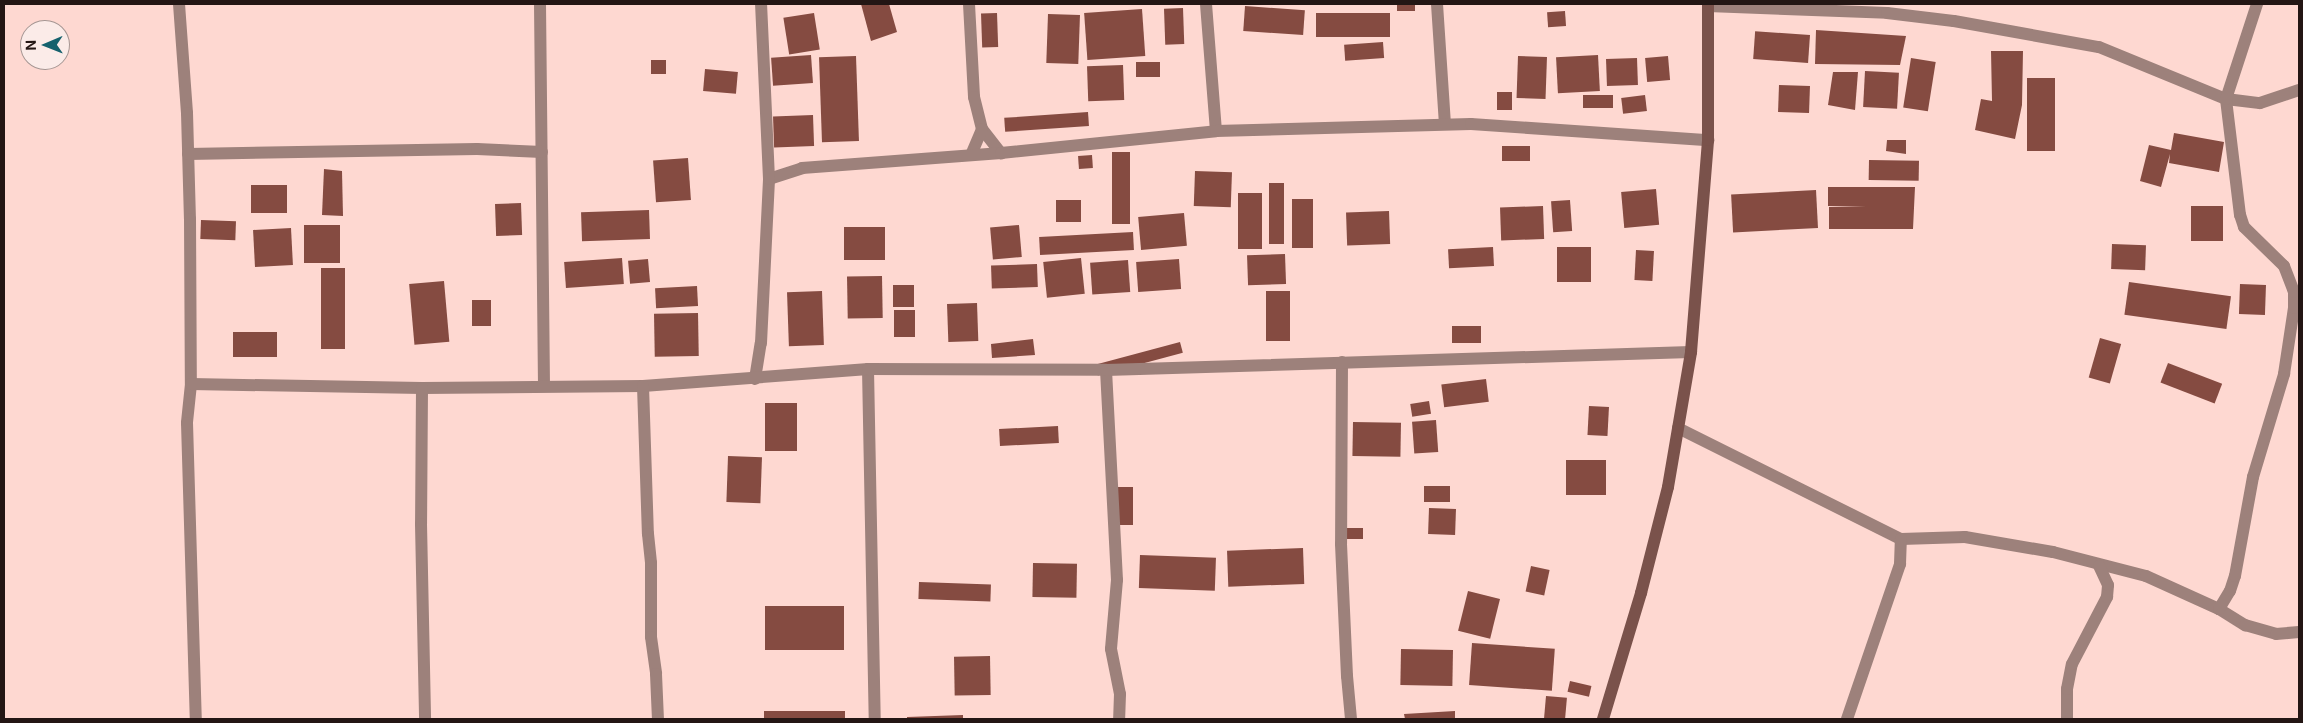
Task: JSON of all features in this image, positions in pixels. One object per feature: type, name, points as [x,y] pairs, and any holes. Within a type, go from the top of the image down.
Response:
[{"type":"street","points":[[179,4],[188,154],[191,384],[187,423],[196,719]]},
{"type":"street","points":[[540,4],[544,386]]},
{"type":"street","points":[[755,379],[761,343],[769,179],[761,4]]},
{"type":"street","points":[[969,4],[974,97],[982,129],[1001,153]]},
{"type":"street","points":[[1206,4],[1216,131]]},
{"type":"street","points":[[1436,4],[1445,123]]},
{"type":"street","points":[[2220,609],[2235,576],[2254,477],[2284,374],[2294,308],[2294,292],[2284,266],[2244,227],[2240,215],[2226,100],[2257,4]]},
{"type":"street","points":[[1603,719],[1644,584],[1668,487],[1691,352],[1708,140],[1708,5],[1887,13],[1954,21],[2081,42],[2099,47],[2226,100],[2260,103],[2299,90]]},
{"type":"street","points":[[769,179],[802,168],[1001,153],[1216,131],[1445,123],[1708,140]]},
{"type":"street","points":[[971,155],[982,129]]},
{"type":"street","points":[[188,154],[478,149],[542,152]]},
{"type":"street","points":[[191,384],[422,388],[643,386],[868,369],[1106,370],[1691,352]]},
{"type":"street","points":[[1342,362],[1341,544],[1347,676],[1351,719]]},
{"type":"street","points":[[868,369],[875,719]]},
{"type":"street","points":[[1106,370],[1117,561],[1111,649],[1120,694],[1119,719]]},
{"type":"street","points":[[643,386],[648,534],[651,563],[652,637],[658,719]]},
{"type":"street","points":[[422,388],[421,524],[426,719]]},
{"type":"street","points":[[1678,428],[1901,538],[1966,537],[2053,552],[2098,566],[2146,576],[2220,609],[2245,625],[2276,634],[2299,632]]},
{"type":"street","points":[[1847,719],[1900,564],[1901,538]]},
{"type":"street","points":[[2067,719],[2067,689],[2072,664],[2108,597],[2108,585],[2098,566]]},
{"type":"building","points":[[861,4],[889,4],[897,32],[871,41]]},
{"type":"building","points":[[1397,4],[1415,4],[1415,11],[1397,11]]},
{"type":"building","points":[[1245,6],[1305,10],[1303,35],[1243,31]]},
{"type":"building","points":[[1183,8],[1184,44],[1165,45],[1164,9]]},
{"type":"building","points":[[1142,9],[1145,56],[1087,60],[1084,13]]},
{"type":"building","points":[[1565,11],[1566,26],[1548,27],[1547,12]]},
{"type":"building","points":[[814,13],[820,50],[789,54],[783,18]]},
{"type":"building","points":[[997,13],[998,47],[982,48],[981,14]]},
{"type":"building","points":[[1316,13],[1390,13],[1390,37],[1316,37]]},
{"type":"building","points":[[1048,14],[1080,15],[1078,64],[1046,63]]},
{"type":"building","points":[[1816,30],[1906,36],[1900,65],[1815,64]]},
{"type":"building","points":[[1755,31],[1810,35],[1808,63],[1753,59]]},
{"type":"building","points":[[1383,42],[1384,58],[1345,61],[1344,45]]},
{"type":"building","points":[[1991,51],[2023,51],[2022,105],[2015,139],[1975,130],[1981,99],[1992,101]]},
{"type":"building","points":[[811,55],[813,83],[773,86],[771,58]]},
{"type":"building","points":[[1598,55],[1600,91],[1558,93],[1556,57]]},
{"type":"building","points":[[856,56],[859,141],[822,142],[819,57]]},
{"type":"building","points":[[1518,56],[1547,57],[1546,99],[1517,98]]},
{"type":"building","points":[[1668,56],[1670,80],[1647,82],[1645,58]]},
{"type":"building","points":[[1637,58],[1638,85],[1607,86],[1606,59]]},
{"type":"building","points":[[1911,58],[1936,62],[1928,111],[1903,107]]},
{"type":"building","points":[[651,60],[666,60],[666,74],[651,74]]},
{"type":"building","points":[[1136,62],[1160,62],[1160,77],[1136,77]]},
{"type":"building","points":[[1123,65],[1124,100],[1088,101],[1087,66]]},
{"type":"building","points":[[705,69],[738,72],[736,94],[703,91]]},
{"type":"building","points":[[1865,71],[1899,73],[1897,109],[1863,107]]},
{"type":"building","points":[[1833,72],[1858,72],[1855,110],[1828,105]]},
{"type":"building","points":[[2027,78],[2055,78],[2055,151],[2027,151]]},
{"type":"building","points":[[1779,85],[1810,86],[1809,113],[1778,112]]},
{"type":"building","points":[[1497,92],[1512,92],[1512,110],[1497,110]]},
{"type":"building","points":[[1583,95],[1613,95],[1613,108],[1583,108]]},
{"type":"building","points":[[1645,95],[1647,111],[1623,114],[1621,98]]},
{"type":"building","points":[[1088,112],[1089,126],[1005,132],[1004,118]]},
{"type":"building","points":[[813,115],[814,146],[774,147],[773,116]]},
{"type":"building","points":[[2174,133],[2224,142],[2219,172],[2169,163],[2170,154],[2161,187],[2140,181],[2149,145],[2171,150]]},
{"type":"building","points":[[1887,140],[1906,140],[1906,154],[1886,151]]},
{"type":"building","points":[[1502,146],[1530,146],[1530,161],[1502,161]]},
{"type":"building","points":[[1112,152],[1130,152],[1130,224],[1112,224]]},
{"type":"building","points":[[1092,155],[1093,168],[1079,169],[1078,156]]},
{"type":"building","points":[[688,158],[691,200],[656,202],[653,160]]},
{"type":"building","points":[[1869,160],[1919,161],[1919,181],[1869,180]]},
{"type":"building","points":[[324,169],[342,171],[343,216],[322,215]]},
{"type":"building","points":[[1195,171],[1232,172],[1231,207],[1194,206]]},
{"type":"building","points":[[1269,183],[1284,183],[1284,244],[1269,244]]},
{"type":"building","points":[[251,185],[287,185],[287,213],[251,213]]},
{"type":"building","points":[[1828,187],[1915,187],[1913,229],[1829,229],[1829,207],[1866,207],[1828,206]]},
{"type":"building","points":[[1656,189],[1659,225],[1624,228],[1621,192]]},
{"type":"building","points":[[1816,190],[1818,228],[1733,232],[1731,194]]},
{"type":"building","points":[[1238,193],[1262,193],[1262,249],[1238,249]]},
{"type":"building","points":[[1292,199],[1313,199],[1313,248],[1292,248]]},
{"type":"building","points":[[1056,200],[1081,200],[1081,222],[1056,222]]},
{"type":"building","points":[[1570,200],[1572,231],[1553,232],[1551,201]]},
{"type":"building","points":[[521,203],[522,235],[496,236],[495,204]]},
{"type":"building","points":[[1543,206],[1544,239],[1501,240],[1500,208]]},
{"type":"building","points":[[2191,206],[2223,206],[2223,241],[2191,241]]},
{"type":"building","points":[[649,210],[650,239],[582,241],[581,212]]},
{"type":"building","points":[[1389,211],[1390,244],[1347,245],[1346,213]]},
{"type":"building","points":[[1184,213],[1187,246],[1141,250],[1138,217]]},
{"type":"building","points":[[201,220],[236,221],[235,240],[200,239]]},
{"type":"building","points":[[304,225],[340,225],[340,263],[304,263]]},
{"type":"building","points":[[1019,225],[1022,257],[993,259],[990,228]]},
{"type":"building","points":[[844,227],[885,227],[885,260],[844,260]]},
{"type":"building","points":[[291,228],[293,265],[255,267],[253,230]]},
{"type":"building","points":[[1133,232],[1134,250],[1040,255],[1039,237]]},
{"type":"building","points":[[2112,244],[2146,245],[2145,270],[2111,269]]},
{"type":"building","points":[[1493,247],[1494,266],[1449,268],[1448,249]]},
{"type":"building","points":[[1557,247],[1591,247],[1591,282],[1557,282]]},
{"type":"building","points":[[1636,250],[1654,251],[1652,281],[1634,280]]},
{"type":"building","points":[[1285,254],[1286,284],[1248,285],[1247,255]]},
{"type":"building","points":[[622,258],[624,284],[566,288],[564,262]]},
{"type":"building","points":[[1081,258],[1085,294],[1047,298],[1043,262]]},
{"type":"building","points":[[648,259],[650,282],[630,284],[628,261]]},
{"type":"building","points":[[1179,259],[1181,289],[1138,292],[1136,262]]},
{"type":"building","points":[[1128,260],[1130,292],[1092,295],[1090,263]]},
{"type":"building","points":[[1037,264],[1038,287],[992,289],[991,266]]},
{"type":"building","points":[[321,268],[345,268],[345,349],[321,349]]},
{"type":"building","points":[[882,276],[883,318],[848,319],[847,277]]},
{"type":"building","points":[[444,281],[449,342],[414,345],[409,284]]},
{"type":"building","points":[[2129,282],[2231,296],[2226,329],[2124,315]]},
{"type":"building","points":[[2240,284],[2266,285],[2265,315],[2239,314]]},
{"type":"building","points":[[893,285],[914,285],[914,307],[893,307]]},
{"type":"building","points":[[697,286],[698,306],[656,308],[655,288]]},
{"type":"building","points":[[822,291],[824,345],[789,346],[787,292]]},
{"type":"building","points":[[1266,291],[1290,291],[1290,341],[1266,341]]},
{"type":"building","points":[[472,300],[491,300],[491,326],[472,326]]},
{"type":"building","points":[[977,303],[978,341],[948,342],[947,304]]},
{"type":"building","points":[[894,310],[915,310],[915,337],[894,337]]},
{"type":"building","points":[[698,313],[699,356],[655,357],[654,314]]},
{"type":"building","points":[[1452,326],[1481,326],[1481,343],[1452,343]]},
{"type":"building","points":[[233,332],[277,332],[277,357],[233,357]]},
{"type":"building","points":[[2100,338],[2121,344],[2110,383],[2089,377]]},
{"type":"building","points":[[1033,339],[1035,355],[992,358],[991,344]]},
{"type":"building","points":[[1180,342],[1183,353],[1098,375],[1095,365]]},
{"type":"building","points":[[2168,363],[2222,384],[2215,403],[2160,383]]},
{"type":"building","points":[[1486,379],[1489,402],[1444,407],[1441,384]]},
{"type":"building","points":[[1429,401],[1431,414],[1412,417],[1410,404]]},
{"type":"building","points":[[765,403],[797,403],[797,451],[765,451]]},
{"type":"building","points":[[1589,406],[1609,407],[1607,436],[1587,435]]},
{"type":"building","points":[[1436,420],[1438,452],[1414,454],[1412,422]]},
{"type":"building","points":[[1353,422],[1401,423],[1400,457],[1352,456]]},
{"type":"building","points":[[1058,426],[1059,443],[1000,446],[999,429]]},
{"type":"building","points":[[728,456],[762,457],[760,503],[726,502]]},
{"type":"building","points":[[1566,460],[1606,460],[1606,495],[1566,495]]},
{"type":"building","points":[[1424,486],[1450,486],[1450,502],[1424,502]]},
{"type":"building","points":[[1117,487],[1133,487],[1133,525],[1117,525]]},
{"type":"building","points":[[1429,508],[1456,509],[1455,535],[1428,534]]},
{"type":"building","points":[[1347,528],[1363,528],[1363,539],[1347,539]]},
{"type":"building","points":[[1303,548],[1304,584],[1228,587],[1227,551]]},
{"type":"building","points":[[1140,555],[1216,558],[1215,591],[1139,588]]},
{"type":"building","points":[[1033,563],[1077,564],[1076,598],[1032,597]]},
{"type":"building","points":[[1531,566],[1550,570],[1544,595],[1526,591]]},
{"type":"building","points":[[919,582],[991,585],[990,602],[918,599]]},
{"type":"building","points":[[1468,591],[1500,599],[1490,639],[1458,631]]},
{"type":"building","points":[[765,606],[844,606],[844,650],[765,650]]},
{"type":"building","points":[[1472,643],[1555,649],[1552,691],[1469,685]]},
{"type":"building","points":[[1401,649],[1453,650],[1452,686],[1400,685]]},
{"type":"building","points":[[990,656],[991,695],[955,696],[954,657]]},
{"type":"building","points":[[1570,681],[1591,686],[1589,697],[1568,692]]},
{"type":"building","points":[[1546,696],[1567,698],[1565,719],[1544,719]]},
{"type":"building","points":[[764,711],[845,711],[845,719],[764,719]]},
{"type":"building","points":[[1455,711],[1455,719],[1405,719],[1404,714]]},
{"type":"building","points":[[963,715],[963,719],[907,719],[907,717]]}]
